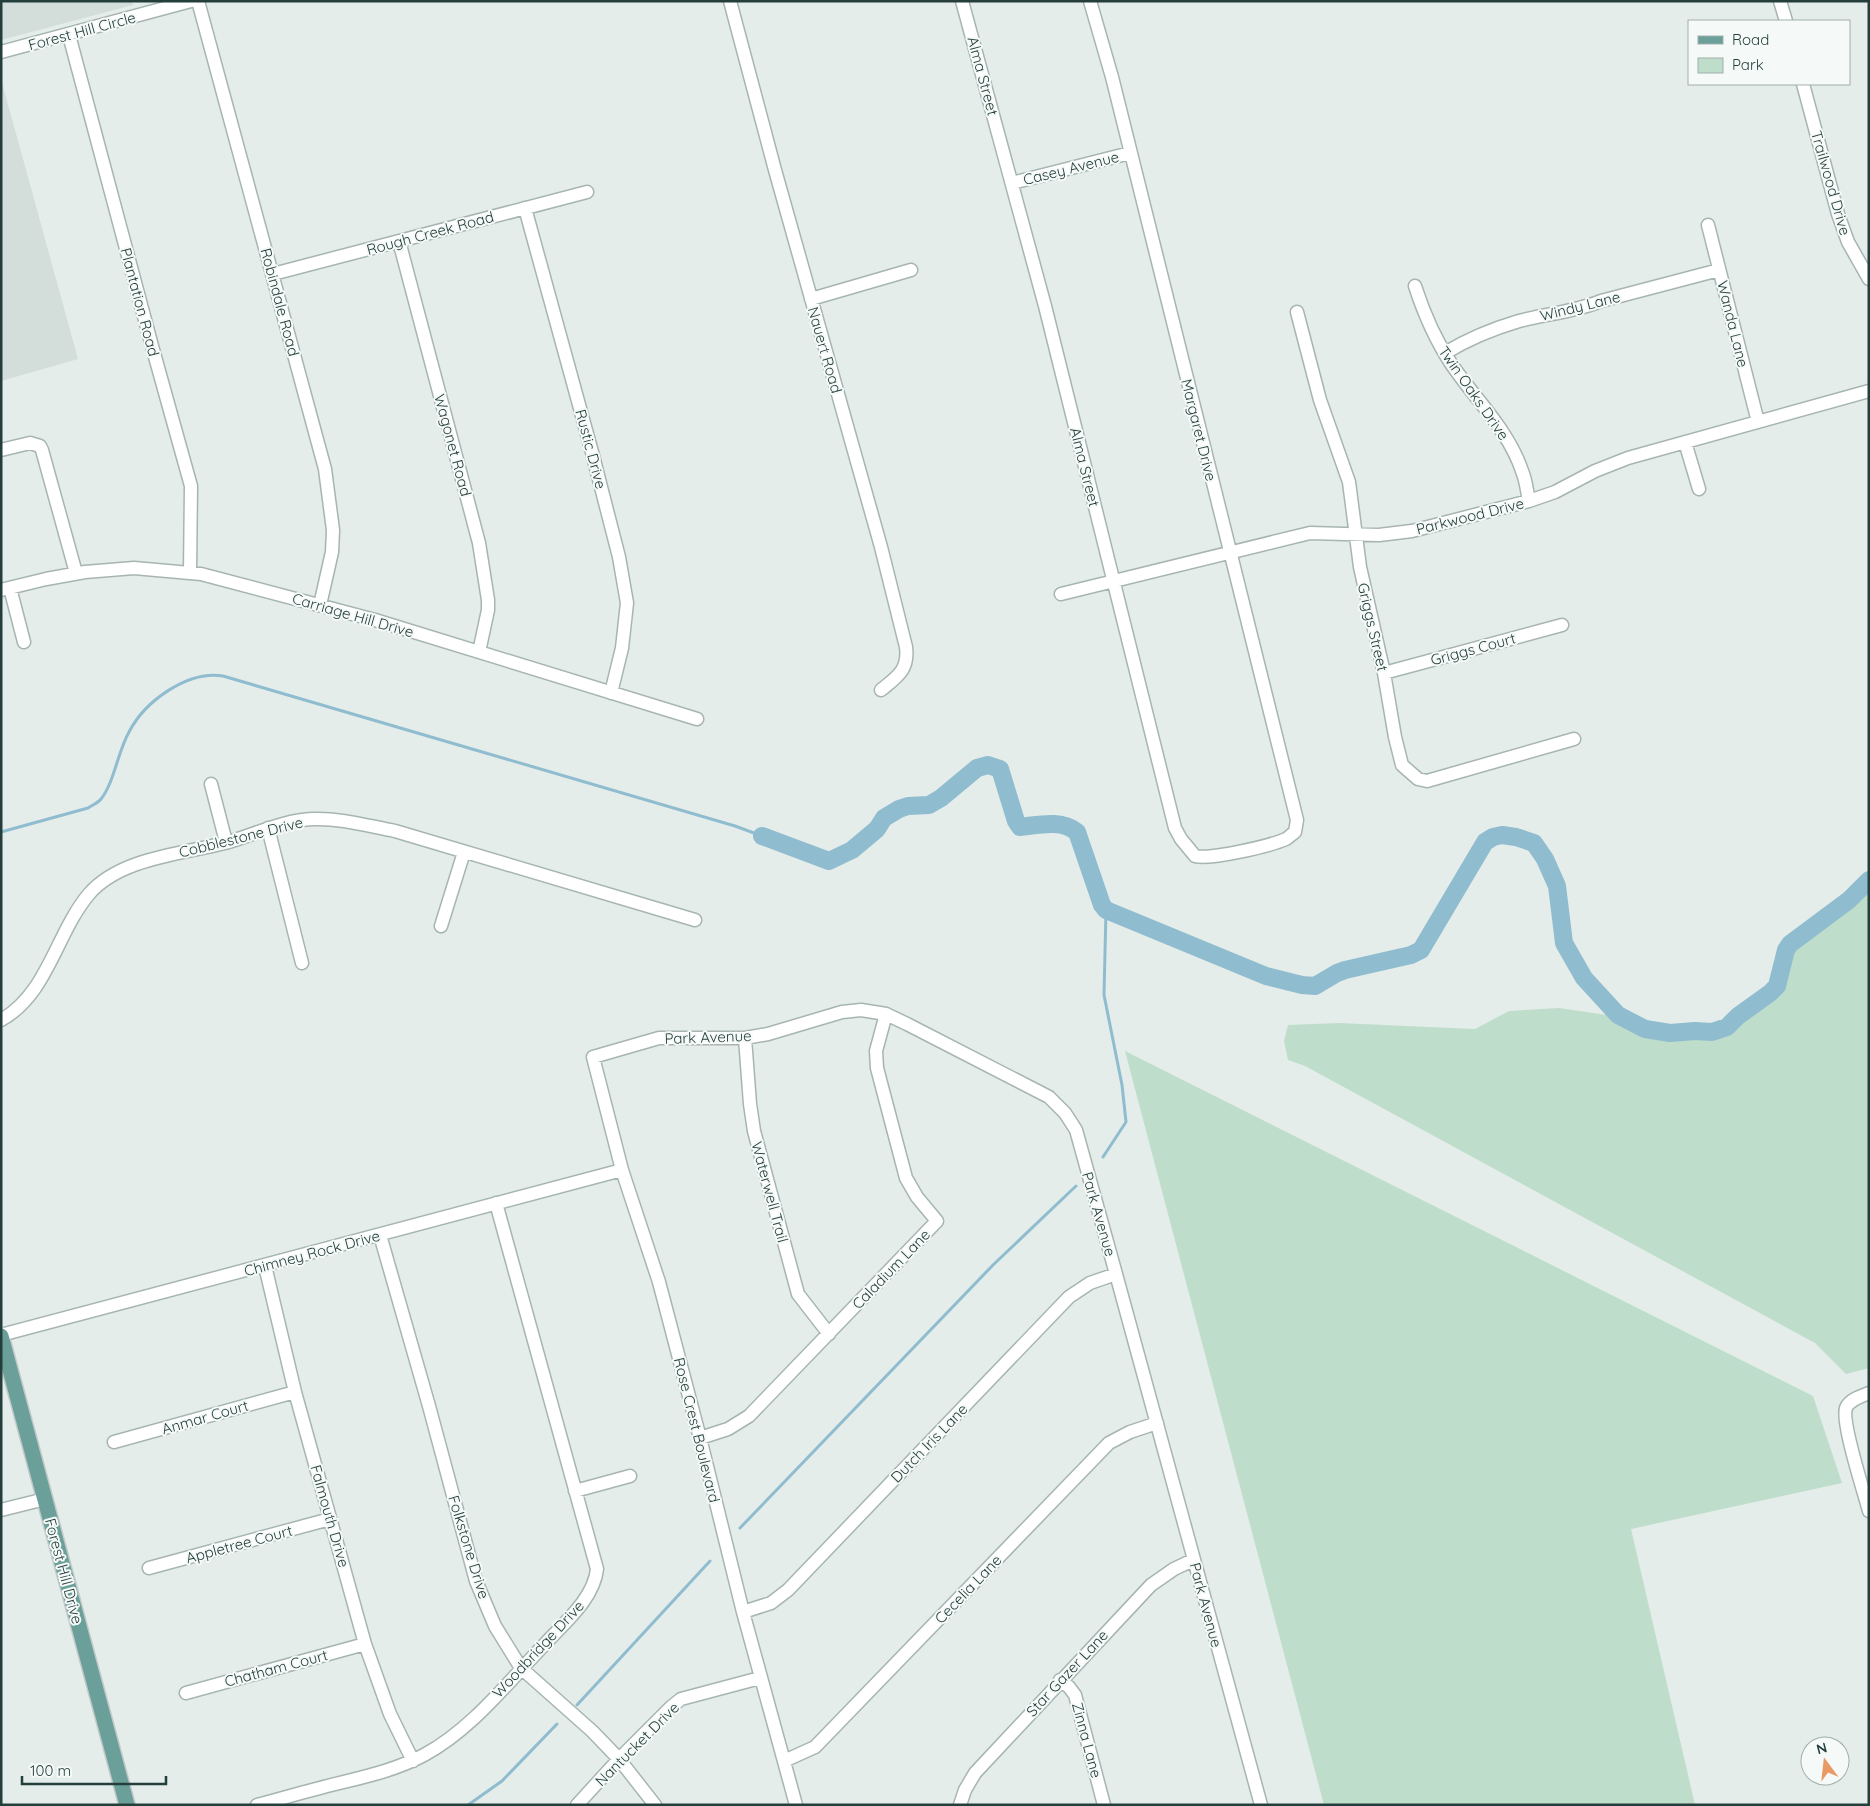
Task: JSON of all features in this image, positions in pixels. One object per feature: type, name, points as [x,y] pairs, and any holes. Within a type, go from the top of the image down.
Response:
[{"type":"main road","name":"Forest Hill Drive","points":[[1,1336],[127,1805]]},
{"type":"street","name":"Forest Hill Circle","points":[[1,52],[191,1]]},
{"type":"street","name":"Robindale Road","points":[[198,1],[325,469],[334,530],[332,552],[320,605]]},
{"type":"street","name":"Nauert Road","points":[[730,1],[774,170],[881,547],[908,656],[904,668],[881,690]]},
{"type":"street","name":"Alma Street","points":[[962,1],[1012,183],[1175,828],[1180,839],[1195,856],[1200,857],[1211,857],[1270,844]]},
{"type":"street","name":"Margaret Drive","points":[[1090,1],[1112,77],[1297,820],[1295,832],[1287,838],[1270,844]]},
{"type":"street","points":[[1780,1],[1786,20]]},
{"type":"street","name":"Plantation Road","points":[[69,34],[191,486],[190,572]]},
{"type":"street","name":"Trailwood Drive","points":[[1803,85],[1838,214],[1848,242],[1869,279]]},
{"type":"street","name":"Casey Avenue","points":[[1012,183],[1130,153]]},
{"type":"street","name":"Rough Creek Road","points":[[273,274],[587,192]]},
{"type":"street","name":"Rustic Drive","points":[[525,208],[590,443],[619,558],[627,603],[622,648],[611,692]]},
{"type":"street","name":"Wanda Lane","points":[[1708,225],[1758,422]]},
{"type":"street","name":"Wagonet Road","points":[[399,241],[479,543],[488,600],[488,610],[479,652]]},
{"type":"street","points":[[811,299],[911,270]]},
{"type":"street","name":"Windy Lane","points":[[1445,353],[1468,339],[1519,321],[1583,308],[1601,301],[1720,270]]},
{"type":"street","name":"Twin Oaks Drive","points":[[1414,286],[1432,331],[1445,353],[1514,452],[1523,471],[1529,501]]},
{"type":"street","name":"Griggs Street","points":[[1297,312],[1320,400],[1350,482],[1360,567],[1402,765],[1418,779],[1427,780],[1574,739]]},
{"type":"street","name":"Parkwood Drive","points":[[1061,594],[1310,533],[1356,536],[1379,535],[1412,530],[1529,501],[1555,492],[1595,471],[1628,458],[1869,391]]},
{"type":"street","points":[[1685,442],[1699,489]]},
{"type":"street","points":[[1,450],[30,443],[40,446],[76,573]]},
{"type":"street","name":"Carriage Hill Drive","points":[[5,589],[76,573],[134,568],[201,574],[375,620],[697,719]]},
{"type":"street","points":[[5,589],[24,642]]},
{"type":"street","name":"Griggs Court","points":[[1384,673],[1562,624]]},
{"type":"street","points":[[211,784],[226,842]]},
{"type":"street","name":"Cobblestone Drive","points":[[1,1020],[12,1014],[33,992],[77,911],[89,894],[102,881],[121,871],[153,859],[226,842],[268,828],[311,819],[357,823],[395,831],[695,920]]},
{"type":"street","points":[[268,828],[302,963]]},
{"type":"street","points":[[441,926],[464,852]]},
{"type":"street","name":"Park Avenue","points":[[593,1057],[659,1038],[745,1038],[768,1034],[842,1012],[861,1010],[886,1014],[1049,1097],[1065,1113],[1076,1130],[1261,1805]]},
{"type":"street","name":"Caladium Lane","points":[[700,1438],[728,1429],[749,1416],[936,1221],[906,1178],[877,1068],[876,1051],[886,1014]]},
{"type":"street","name":"Waterwell Trail","points":[[745,1038],[754,1131],[798,1294],[829,1334]]},
{"type":"street","name":"Rose Crest Boulevard","points":[[593,1057],[622,1170],[659,1282],[760,1678],[796,1805]]},
{"type":"street","name":"Chimney Rock Drive","points":[[1,1336],[622,1170]]},
{"type":"street","name":"Woodbridge Drive","points":[[257,1805],[376,1775],[426,1754],[458,1731],[486,1706],[572,1615],[585,1598],[596,1577],[597,1569],[496,1203]]},
{"type":"street","name":"Folkstone Drive","points":[[380,1235],[476,1581],[495,1626],[521,1668],[592,1731],[619,1759],[655,1805]]},
{"type":"street","name":"Falmouth Drive","points":[[265,1266],[295,1392],[365,1644],[390,1714],[413,1761]]},
{"type":"street","name":"Dutch Iris Lane","points":[[743,1612],[771,1603],[788,1590],[1069,1297],[1090,1283],[1116,1274]]},
{"type":"street","name":"Anmar Court","points":[[114,1442],[295,1392]]},
{"type":"street","points":[[1869,1393],[1849,1403],[1845,1412],[1847,1429],[1869,1511]]},
{"type":"street","name":"Cecelia Lane","points":[[784,1761],[814,1747],[1109,1443],[1130,1432],[1157,1423]]},
{"type":"street","points":[[576,1491],[630,1476]]},
{"type":"street","points":[[1,1510],[45,1499]]},
{"type":"street","name":"Appletree Court","points":[[149,1568],[330,1519]]},
{"type":"street","name":"Star Gazer Lane","points":[[960,1805],[965,1790],[975,1773],[1060,1680],[1151,1585],[1174,1569],[1193,1560]]},
{"type":"street","name":"Chatham Court","points":[[186,1692],[365,1644]]},
{"type":"street","name":"Nantucket Drive","points":[[577,1805],[671,1706],[681,1699],[760,1678]]},
{"type":"street","name":"Zinna Lane","points":[[1060,1680],[1075,1695],[1104,1805]]},
{"type":"shaded area","points":[[1,1],[132,1],[133,5],[1,40]]},
{"type":"shaded area","points":[[1,79],[78,359],[1,381]]},
{"type":"green space","points":[[1869,876],[1869,1368],[1846,1374],[1815,1343],[1305,1066],[1288,1060],[1284,1041],[1288,1025],[1339,1023],[1475,1029],[1509,1011],[1559,1008],[1614,1016],[1648,1034],[1667,1036],[1695,1034],[1754,1012],[1771,997],[1778,977],[1782,950],[1850,901]]},
{"type":"green space","points":[[1125,1051],[1813,1396],[1842,1483],[1631,1529],[1695,1805],[1324,1805]]},
{"type":"waterway","points":[[1,832],[88,808],[98,802],[109,784],[125,740],[136,720],[169,690],[182,683],[210,675],[223,676],[735,826],[762,836]]},
{"type":"waterway","points":[[762,836],[829,861],[852,850],[877,829],[884,818],[908,806],[929,805],[941,798],[977,768],[988,765],[1000,769],[1016,821],[1020,827],[1057,824],[1064,825],[1077,832],[1102,905],[1106,910],[1266,976],[1302,985],[1315,986],[1345,970],[1411,955],[1421,950],[1485,842],[1493,837],[1502,835],[1516,837],[1534,843],[1545,859],[1557,886],[1564,943],[1584,978],[1618,1015],[1645,1029],[1670,1033],[1712,1032],[1727,1027],[1738,1016],[1777,986],[1786,950],[1790,944],[1849,900],[1869,880]]},
{"type":"waterway","points":[[1103,1157],[1126,1122],[1122,1085],[1104,995],[1106,910]]},
{"type":"waterway","points":[[740,1528],[993,1265],[1076,1186]]},
{"type":"waterway","points":[[577,1705],[710,1561]]},
{"type":"waterway","points":[[468,1805],[502,1781],[557,1724]]}]
